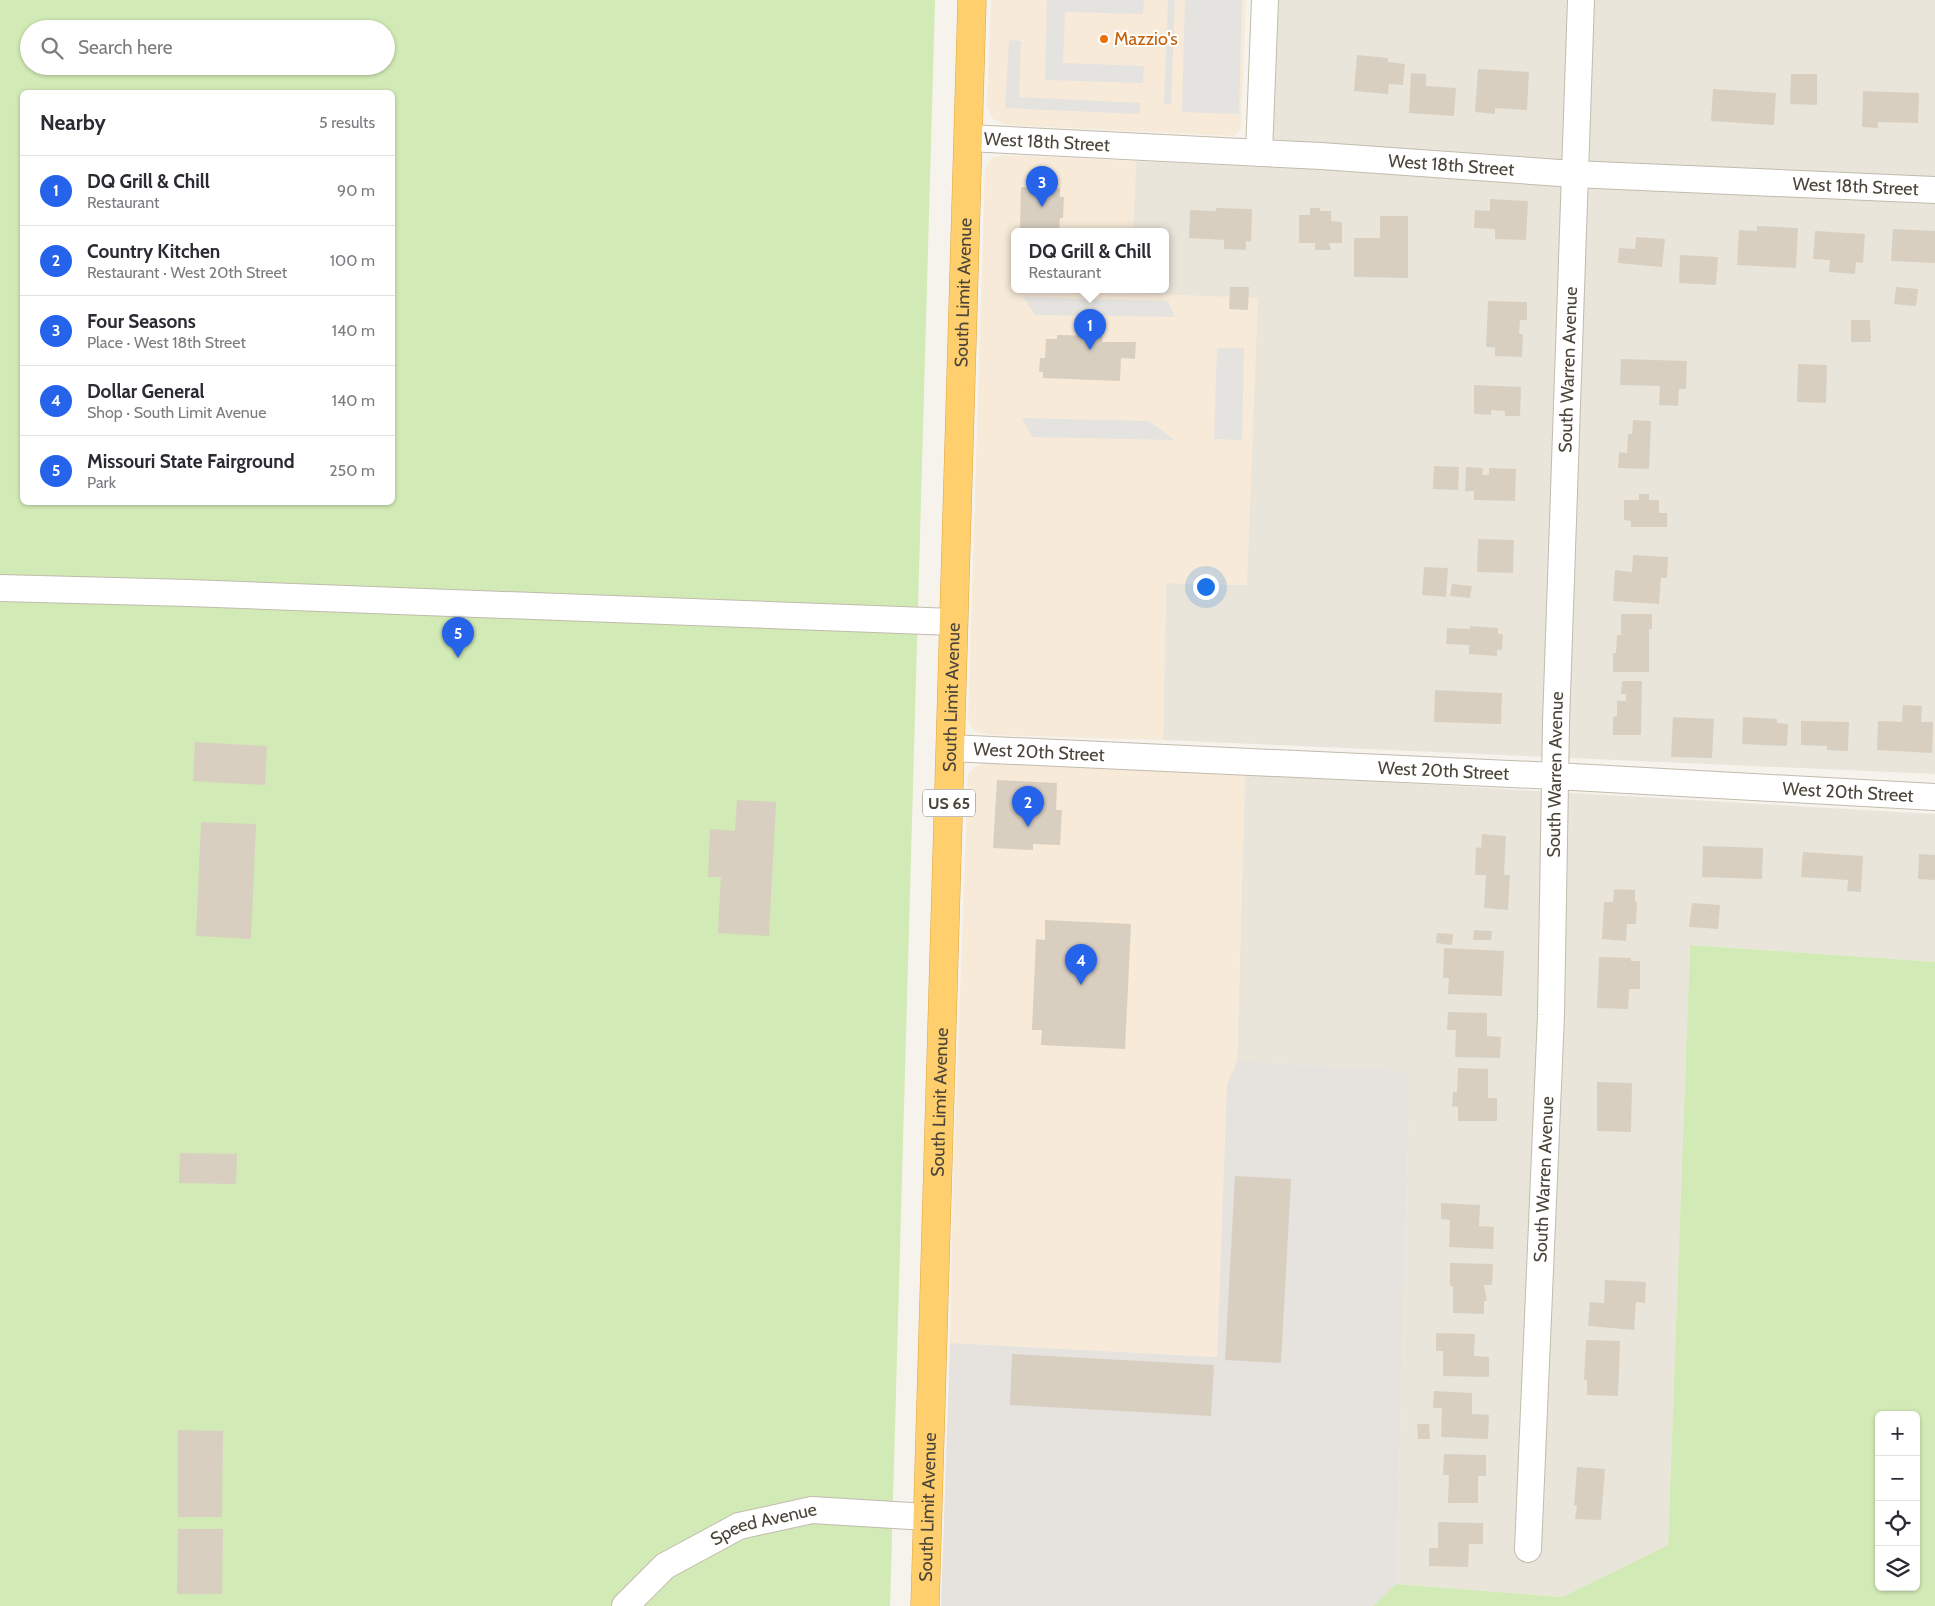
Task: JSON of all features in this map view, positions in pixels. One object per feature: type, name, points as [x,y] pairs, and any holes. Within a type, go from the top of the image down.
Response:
[{"type":"highway","name":"South Limit Avenue","points":[[924,1606],[972,0]]},
{"type":"street","points":[[1259,153],[1265,0]]},
{"type":"street","name":"South Warren Avenue","points":[[1528,1549],[1551,1015],[1555,776],[1581,0]]},
{"type":"street","name":"West 18th Street","points":[[968,138],[1259,153],[1574,174],[1935,190]]},
{"type":"street","points":[[0,588],[953,622]]},
{"type":"street","name":"West 20th Street","points":[[950,748],[1555,776],[1935,797]]},
{"type":"street","name":"Speed Avenue","points":[[625,1606],[665,1566],[739,1526],[812,1510],[928,1517]]},
{"type":"shaded area","points":[[991,0],[1246,0],[1241,128],[1234,136],[1006,125],[993,119],[987,107]]},
{"type":"shaded area","points":[[1047,0],[1144,0],[1143,14],[1065,12],[1063,63],[1144,66],[1143,83],[1045,80]]},
{"type":"shaded area","points":[[1168,0],[1175,0],[1171,104],[1164,104]]},
{"type":"shaded area","points":[[1185,0],[1242,0],[1239,114],[1182,112]]},
{"type":"shaded area","points":[[1273,0],[1935,0],[1935,774],[1163,740],[1166,583],[1247,585],[1130,293],[1169,293],[1169,228],[1133,228],[1136,161],[1265,167]]},
{"type":"shaded area","points":[[1009,40],[1021,41],[1019,97],[1140,103],[1140,114],[1005,108]]},
{"type":"shaded area","points":[[1003,155],[1136,161],[1133,228],[1011,228],[1011,293],[1131,293],[1258,298],[1247,585],[1166,583],[1163,740],[990,735],[976,732],[968,722],[985,168],[992,158]]},
{"type":"shaded area","points":[[1023,297],[1168,301],[1175,317],[1035,315]]},
{"type":"shaded area","points":[[1217,348],[1244,348],[1242,440],[1214,439]]},
{"type":"shaded area","points":[[1022,418],[1149,421],[1174,440],[1032,437]]},
{"type":"shaded area","points":[[984,763],[1245,774],[1237,1061],[1227,1084],[1217,1357],[950,1343],[953,1182],[968,775],[975,767]]},
{"type":"shaded area","points":[[1245,774],[1935,814],[1935,962],[1690,945],[1668,1545],[1562,1597],[1396,1584],[1410,1071],[1237,1061]]},
{"type":"shaded area","points":[[1237,1061],[1410,1071],[1396,1584],[1373,1606],[941,1606],[950,1343],[1217,1357],[1227,1084]]},
{"type":"green space","points":[[0,0],[935,0],[890,1606],[0,1606]]},
{"type":"green space","points":[[1690,945],[1935,962],[1935,1606],[1373,1606],[1396,1584],[1562,1597],[1668,1545]]},
{"type":"building","points":[[1357,55],[1388,58],[1388,62],[1405,64],[1403,85],[1389,84],[1388,94],[1354,91]]},
{"type":"building","points":[[1478,69],[1529,72],[1527,110],[1495,108],[1495,114],[1475,112]]},
{"type":"building","points":[[1411,73],[1426,74],[1426,86],[1456,88],[1454,116],[1409,113]]},
{"type":"building","points":[[1791,74],[1817,74],[1817,105],[1790,104]]},
{"type":"building","points":[[1713,89],[1776,93],[1774,125],[1711,121]]},
{"type":"building","points":[[1863,91],[1919,93],[1918,123],[1878,122],[1878,128],[1862,127]]},
{"type":"building","points":[[1021,187],[1060,188],[1060,197],[1064,197],[1063,218],[1060,218],[1059,228],[1020,228]]},
{"type":"building","points":[[1490,199],[1528,201],[1526,240],[1495,239],[1495,229],[1474,228],[1475,210],[1490,211]]},
{"type":"building","points":[[1216,208],[1252,209],[1251,242],[1246,241],[1246,250],[1224,249],[1224,240],[1189,238],[1190,210],[1216,211]]},
{"type":"building","points":[[1310,208],[1320,208],[1320,211],[1331,211],[1331,221],[1342,222],[1342,243],[1329,243],[1331,250],[1315,250],[1315,243],[1299,243],[1299,215],[1310,215]]},
{"type":"building","points":[[1380,216],[1408,216],[1408,278],[1354,277],[1354,238],[1380,238]]},
{"type":"building","points":[[1757,226],[1798,228],[1796,268],[1737,265],[1739,230],[1757,231]]},
{"type":"building","points":[[1893,229],[1935,231],[1935,263],[1891,261]]},
{"type":"building","points":[[1815,231],[1865,234],[1863,263],[1856,262],[1855,274],[1829,272],[1830,260],[1813,259]]},
{"type":"building","points":[[1636,237],[1665,239],[1662,267],[1618,263],[1619,248],[1635,249]]},
{"type":"building","points":[[1680,255],[1718,257],[1716,285],[1679,283]]},
{"type":"building","points":[[1230,287],[1249,287],[1248,310],[1229,309]]},
{"type":"building","points":[[1896,287],[1918,289],[1916,306],[1894,304]]},
{"type":"building","points":[[1488,301],[1527,302],[1527,320],[1520,320],[1519,334],[1523,334],[1522,357],[1495,356],[1495,347],[1486,347]]},
{"type":"building","points":[[1851,320],[1870,320],[1871,342],[1851,342]]},
{"type":"building","points":[[1057,335],[1103,336],[1102,342],[1136,342],[1135,359],[1121,358],[1120,381],[1043,378],[1043,372],[1039,372],[1040,358],[1045,358],[1046,339],[1057,339]]},
{"type":"building","points":[[1621,359],[1687,361],[1686,389],[1679,389],[1678,406],[1659,405],[1660,386],[1620,385]]},
{"type":"building","points":[[1798,364],[1827,365],[1826,403],[1797,402]]},
{"type":"building","points":[[1474,385],[1521,387],[1520,416],[1505,416],[1505,411],[1491,410],[1491,415],[1474,414]]},
{"type":"building","points":[[1633,420],[1651,421],[1649,469],[1618,468],[1619,452],[1627,453],[1628,434],[1632,434]]},
{"type":"building","points":[[1434,466],[1459,467],[1458,490],[1433,489]]},
{"type":"building","points":[[1466,467],[1483,468],[1482,475],[1489,475],[1489,468],[1516,469],[1515,501],[1474,500],[1474,491],[1465,491]]},
{"type":"building","points":[[1639,494],[1649,494],[1649,500],[1659,500],[1659,513],[1667,513],[1667,527],[1631,527],[1631,521],[1624,520],[1624,500],[1639,500]]},
{"type":"building","points":[[1478,539],[1514,540],[1513,573],[1477,572]]},
{"type":"building","points":[[1633,555],[1668,557],[1667,578],[1661,578],[1659,604],[1613,601],[1615,570],[1632,572]]},
{"type":"building","points":[[1424,567],[1448,568],[1446,597],[1422,595]]},
{"type":"building","points":[[1452,584],[1472,586],[1470,598],[1450,596]]},
{"type":"building","points":[[1621,614],[1652,614],[1652,629],[1649,629],[1649,672],[1613,672],[1613,653],[1616,653],[1617,635],[1621,635]]},
{"type":"building","points":[[1470,626],[1498,628],[1498,634],[1503,634],[1502,650],[1497,650],[1497,656],[1469,654],[1469,645],[1446,644],[1447,628],[1470,629]]},
{"type":"building","points":[[1622,681],[1642,681],[1641,735],[1613,735],[1613,717],[1617,716],[1617,701],[1626,701],[1626,694],[1621,694]]},
{"type":"building","points":[[1435,690],[1502,693],[1501,724],[1434,722]]},
{"type":"building","points":[[1903,705],[1922,706],[1921,722],[1933,722],[1932,753],[1877,750],[1878,721],[1902,722]]},
{"type":"building","points":[[1673,717],[1714,719],[1712,758],[1671,757]]},
{"type":"building","points":[[1743,717],[1777,719],[1777,723],[1788,724],[1787,746],[1742,744]]},
{"type":"building","points":[[1801,721],[1849,722],[1848,751],[1827,750],[1827,746],[1801,745]]},
{"type":"building","points":[[195,742],[267,746],[265,785],[193,781]]},
{"type":"building","points":[[997,780],[1057,783],[1056,810],[1062,810],[1060,845],[1033,844],[1033,850],[993,848]]},
{"type":"building","points":[[737,800],[776,802],[769,936],[718,933],[721,877],[708,877],[710,829],[735,831]]},
{"type":"building","points":[[201,822],[256,824],[251,939],[196,936]]},
{"type":"building","points":[[1482,834],[1506,836],[1504,875],[1510,875],[1508,910],[1484,908],[1486,875],[1475,875],[1476,847],[1481,848]]},
{"type":"building","points":[[1703,846],[1763,848],[1762,879],[1702,877]]},
{"type":"building","points":[[1803,852],[1863,856],[1861,892],[1847,891],[1848,880],[1801,877]]},
{"type":"building","points":[[1919,854],[1935,855],[1935,880],[1918,879]]},
{"type":"building","points":[[1614,889],[1635,890],[1635,902],[1637,902],[1636,924],[1627,924],[1626,941],[1602,939],[1604,902],[1613,902]]},
{"type":"building","points":[[1692,903],[1720,905],[1718,929],[1689,927]]},
{"type":"building","points":[[1045,920],[1131,924],[1125,1049],[1041,1045],[1042,1030],[1032,1030],[1036,939],[1045,940]]},
{"type":"building","points":[[1474,930],[1492,931],[1491,940],[1473,940]]},
{"type":"building","points":[[1437,933],[1453,934],[1452,945],[1436,943]]},
{"type":"building","points":[[1444,948],[1504,951],[1502,996],[1448,994],[1449,978],[1443,978]]},
{"type":"building","points":[[1599,957],[1631,958],[1631,961],[1640,961],[1640,989],[1629,989],[1628,1009],[1597,1008]]},
{"type":"building","points":[[1448,1012],[1487,1013],[1487,1036],[1501,1037],[1500,1058],[1455,1057],[1456,1030],[1447,1030]]},
{"type":"building","points":[[1458,1068],[1488,1069],[1488,1098],[1497,1098],[1497,1121],[1458,1121],[1458,1107],[1452,1106],[1453,1092],[1457,1092]]},
{"type":"building","points":[[1597,1082],[1632,1083],[1631,1132],[1597,1131]]},
{"type":"building","points":[[180,1153],[237,1154],[236,1184],[179,1183]]},
{"type":"building","points":[[1235,1176],[1291,1179],[1281,1363],[1225,1360]]},
{"type":"building","points":[[1441,1203],[1480,1205],[1479,1226],[1494,1227],[1493,1249],[1449,1247],[1450,1220],[1441,1219]]},
{"type":"building","points":[[1450,1263],[1493,1264],[1492,1285],[1484,1285],[1487,1301],[1484,1301],[1484,1314],[1453,1313],[1453,1286],[1450,1286]]},
{"type":"building","points":[[1605,1280],[1646,1282],[1645,1303],[1636,1302],[1634,1330],[1588,1326],[1590,1302],[1604,1303]]},
{"type":"building","points":[[1436,1333],[1475,1334],[1474,1356],[1489,1357],[1489,1377],[1443,1376],[1443,1351],[1436,1351]]},
{"type":"building","points":[[1586,1340],[1620,1341],[1618,1396],[1587,1395],[1587,1380],[1584,1380]]},
{"type":"building","points":[[1012,1354],[1214,1365],[1211,1416],[1010,1405]]},
{"type":"building","points":[[1434,1391],[1472,1393],[1472,1414],[1489,1415],[1488,1439],[1441,1437],[1442,1408],[1433,1408]]},
{"type":"building","points":[[1417,1424],[1429,1424],[1430,1439],[1418,1439]]},
{"type":"building","points":[[178,1430],[223,1431],[222,1517],[178,1517]]},
{"type":"building","points":[[1444,1454],[1486,1455],[1486,1476],[1478,1476],[1478,1503],[1448,1503],[1449,1475],[1443,1475]]},
{"type":"building","points":[[1577,1467],[1605,1469],[1601,1520],[1575,1519]]},
{"type":"building","points":[[1438,1522],[1483,1523],[1483,1544],[1469,1544],[1468,1567],[1429,1566],[1429,1548],[1438,1548]]},
{"type":"building","points":[[178,1529],[223,1529],[222,1594],[177,1594]]},
{"type":"place","name":"Mazzio's","points":[[1104,39]]},
{"type":"place","name":"Four Seasons","points":[[1042,207]]},
{"type":"place","name":"DQ Grill & Chill","points":[[1090,350]]},
{"type":"place","name":"Missouri State Fairground","points":[[458,658]]},
{"type":"place","name":"Country Kitchen","points":[[1028,827]]},
{"type":"place","name":"Dollar General","points":[[1081,985]]}]
